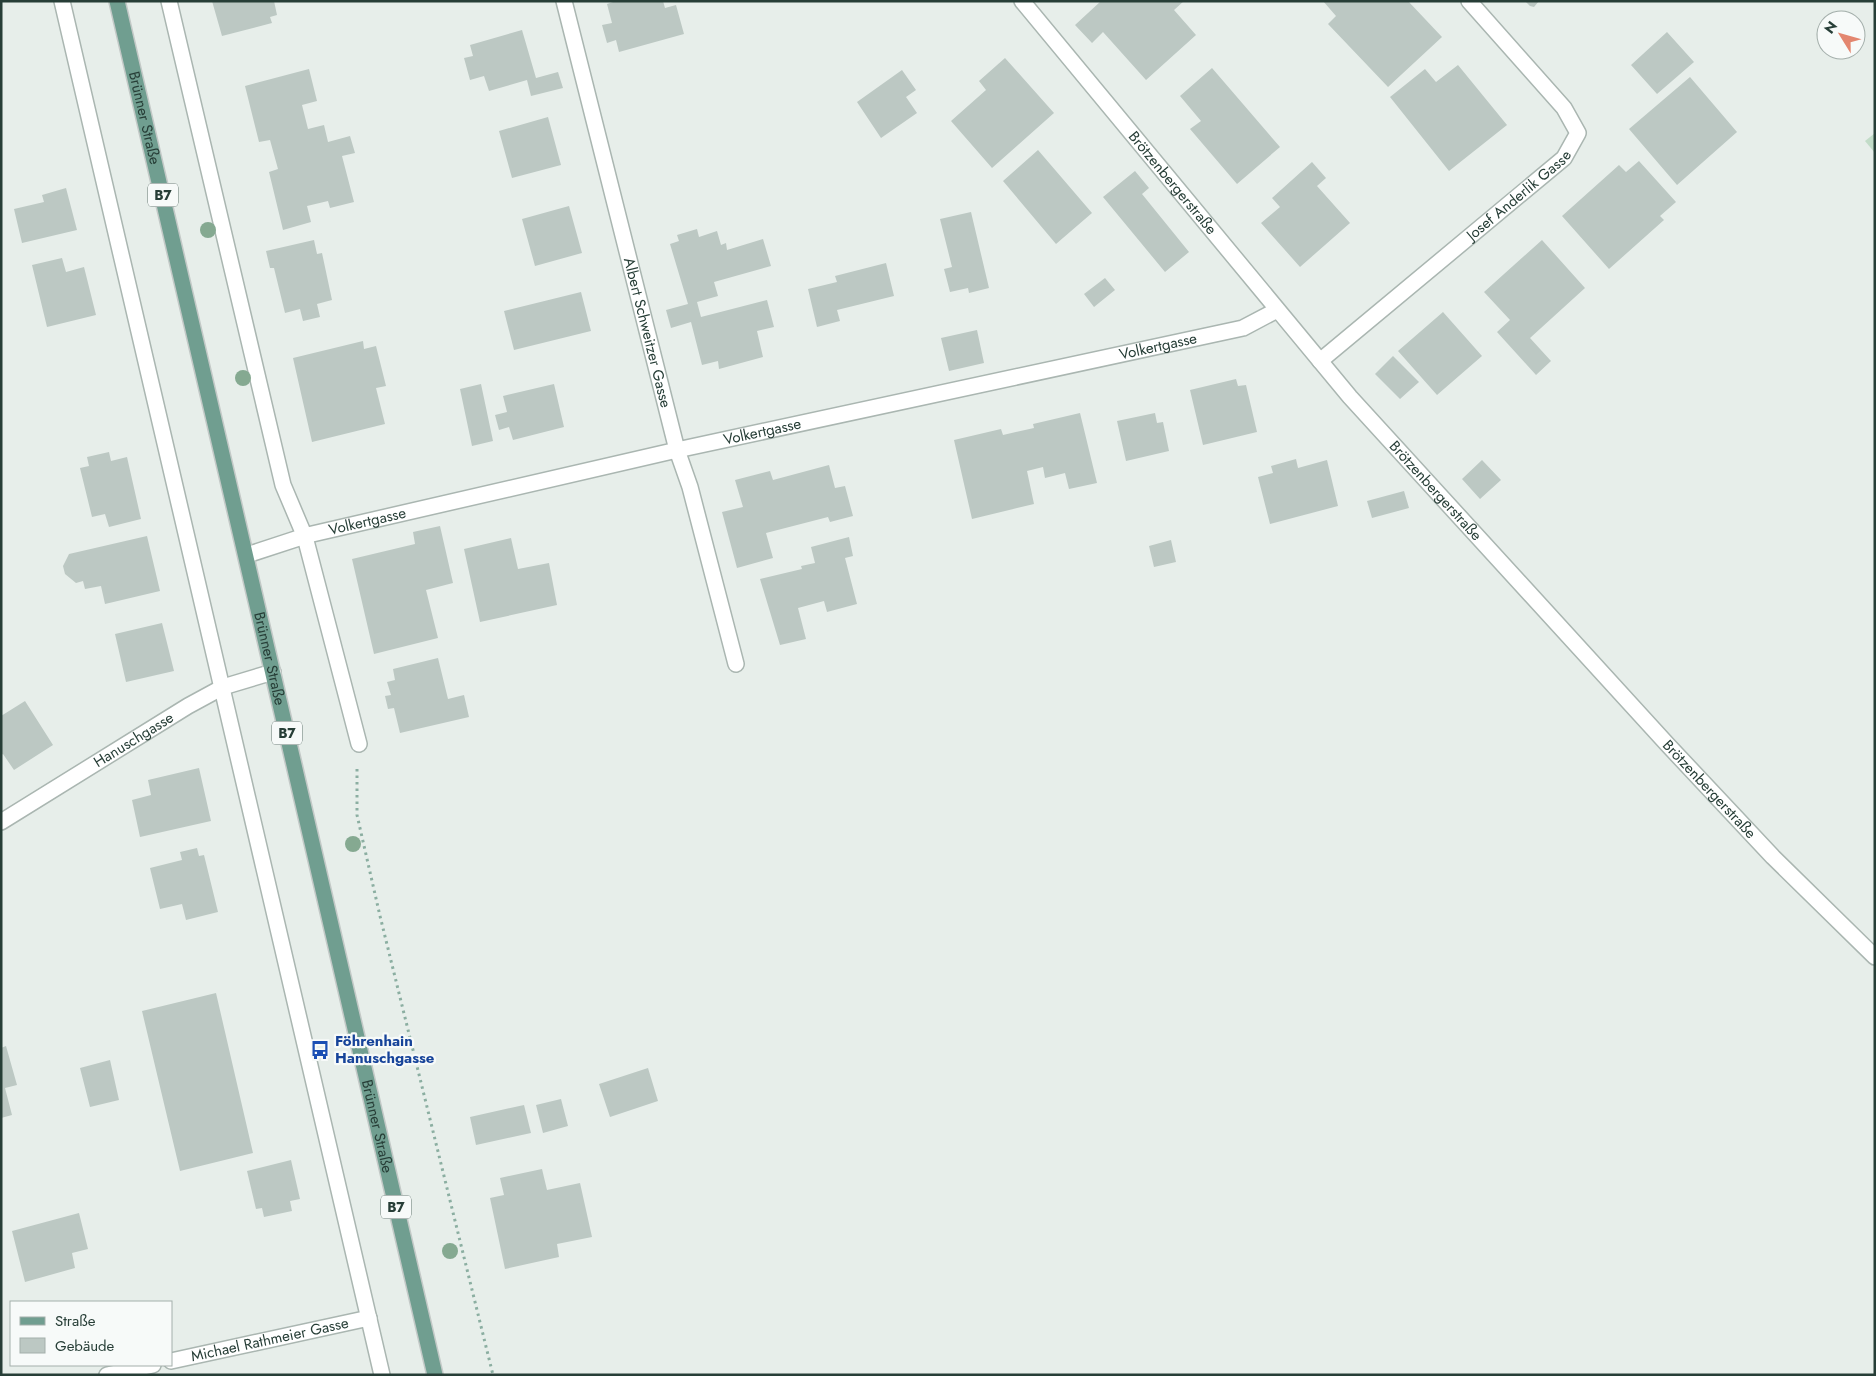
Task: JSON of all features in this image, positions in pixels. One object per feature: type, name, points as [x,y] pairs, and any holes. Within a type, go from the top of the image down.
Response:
[{"type":"main road","name":"Brünner Straße","points":[[117,1],[247,555],[435,1375]]},
{"type":"street","points":[[62,1],[382,1375]]},
{"type":"street","points":[[169,1],[282,485],[305,537],[359,744]]},
{"type":"street","name":"Albert Schweitzer Gasse","points":[[564,1],[677,450],[690,488],[736,664]]},
{"type":"street","name":"Brötzenbergerstraße","points":[[1022,1],[1276,310],[1463,522],[1561,626],[1667,744],[1774,857],[1875,957]]},
{"type":"street","name":"Josef Anderlik Gasse","points":[[1320,361],[1564,158],[1578,132],[1564,108],[1469,1]]},
{"type":"street","name":"Volkertgasse","points":[[247,555],[305,537],[677,450],[1243,328],[1276,310]]},
{"type":"street","name":"Hanuschgasse","points":[[1,822],[188,706],[223,687],[273,672]]},
{"type":"street","name":"Michael Rathmeier Gasse","points":[[172,1361],[369,1318]]},
{"type":"street","points":[[107,1375],[148,1366]]},
{"type":"path","points":[[359,744],[357,815],[493,1375]]},
{"type":"green space","points":[[1875,133],[1875,153],[1865,141]]},
{"type":"building","points":[[212,1],[274,1],[277,15],[270,17],[272,23],[222,36]]},
{"type":"building","points":[[616,1],[663,1],[665,8],[676,5],[684,34],[619,52],[616,40],[607,43],[602,25],[612,23],[607,4]]},
{"type":"building","points":[[1101,1],[1184,1],[1174,10],[1196,35],[1146,80],[1103,32],[1092,43],[1075,25]]},
{"type":"building","points":[[1323,1],[1408,1],[1442,37],[1388,87],[1328,24],[1336,16]]},
{"type":"building","points":[[1525,1],[1539,1],[1534,7]]},
{"type":"building","points":[[522,30],[536,78],[558,72],[563,88],[531,96],[527,80],[489,91],[484,76],[470,80],[464,58],[473,56],[470,45]]},
{"type":"building","points":[[1667,32],[1694,62],[1657,94],[1631,65]]},
{"type":"building","points":[[1005,58],[1054,113],[992,168],[951,121],[986,90],[979,81]]},
{"type":"building","points":[[1458,65],[1507,125],[1449,171],[1390,97],[1425,69],[1436,82]]},
{"type":"building","points":[[1212,68],[1280,147],[1237,184],[1190,129],[1201,121],[1180,96]]},
{"type":"building","points":[[309,69],[317,101],[302,105],[308,129],[324,125],[328,142],[350,136],[355,153],[342,156],[354,202],[330,208],[328,201],[307,206],[311,222],[283,230],[269,172],[278,169],[270,140],[259,142],[245,86]]},
{"type":"building","points":[[902,70],[916,90],[906,97],[917,113],[881,138],[857,102]]},
{"type":"building","points":[[1690,77],[1737,132],[1677,185],[1629,129]]},
{"type":"building","points":[[548,117],[561,165],[512,178],[499,131]]},
{"type":"building","points":[[1038,150],[1092,213],[1056,244],[1003,181]]},
{"type":"building","points":[[1639,161],[1676,202],[1660,216],[1664,220],[1609,269],[1562,216],[1619,165],[1626,172]]},
{"type":"building","points":[[1312,162],[1326,178],[1317,186],[1350,223],[1300,267],[1261,223],[1280,207],[1272,198]]},
{"type":"building","points":[[1135,171],[1149,188],[1142,194],[1189,252],[1165,272],[1103,197]]},
{"type":"building","points":[[66,188],[77,230],[22,243],[14,209],[44,202],[42,195]]},
{"type":"building","points":[[569,206],[582,253],[535,266],[522,219]]},
{"type":"building","points":[[971,212],[989,288],[969,293],[968,288],[950,292],[944,269],[952,267],[940,219]]},
{"type":"building","points":[[697,229],[699,237],[717,231],[721,245],[726,243],[727,250],[763,239],[771,266],[714,282],[718,296],[697,302],[701,317],[767,300],[774,327],[757,331],[763,357],[719,369],[718,361],[702,365],[691,322],[671,328],[666,310],[688,304],[670,244],[679,241],[677,235]]},
{"type":"building","points":[[314,240],[317,254],[322,253],[332,300],[317,304],[320,317],[303,321],[300,309],[285,313],[274,268],[270,268],[266,251]]},
{"type":"building","points":[[1542,240],[1585,288],[1530,338],[1551,361],[1536,375],[1497,332],[1510,320],[1484,292]]},
{"type":"building","points":[[62,258],[66,272],[84,267],[96,315],[47,327],[32,265]]},
{"type":"building","points":[[886,263],[894,296],[837,310],[840,321],[817,327],[808,289],[837,282],[835,276]]},
{"type":"building","points":[[1105,278],[1115,290],[1094,307],[1084,294]]},
{"type":"building","points":[[581,292],[591,331],[514,350],[504,311]]},
{"type":"building","points":[[1443,312],[1482,356],[1437,395],[1398,351]]},
{"type":"building","points":[[977,330],[984,363],[949,371],[941,338]]},
{"type":"building","points":[[363,341],[364,349],[376,346],[386,386],[376,388],[385,424],[312,442],[293,358]]},
{"type":"building","points":[[1393,356],[1419,382],[1400,399],[1375,374]]},
{"type":"building","points":[[1236,379],[1238,386],[1246,385],[1257,432],[1203,445],[1190,390]]},
{"type":"building","points":[[481,384],[493,441],[472,446],[460,389]]},
{"type":"building","points":[[554,384],[564,427],[513,440],[509,427],[499,430],[495,415],[507,412],[503,396]]},
{"type":"building","points":[[1080,413],[1097,483],[1069,489],[1065,473],[1045,478],[1043,467],[1027,471],[1034,504],[972,519],[954,440],[1001,429],[1003,435],[1034,428],[1033,424]]},
{"type":"building","points":[[1155,413],[1157,423],[1163,422],[1169,451],[1126,461],[1117,421]]},
{"type":"building","points":[[109,452],[111,461],[127,457],[141,519],[109,527],[105,514],[92,517],[80,468],[89,466],[87,457]]},
{"type":"building","points":[[1296,459],[1298,468],[1327,460],[1338,506],[1270,524],[1258,477],[1273,473],[1271,466]]},
{"type":"building","points":[[1482,460],[1501,480],[1480,499],[1462,479]]},
{"type":"building","points":[[829,465],[835,488],[845,486],[853,516],[830,522],[828,517],[766,533],[773,558],[737,568],[722,512],[743,507],[735,480],[770,471],[773,480]]},
{"type":"building","points":[[1404,491],[1409,508],[1372,518],[1367,501]]},
{"type":"building","points":[[440,526],[453,583],[426,590],[438,638],[374,654],[352,559],[415,544],[413,532]]},
{"type":"building","points":[[147,536],[160,591],[105,604],[101,586],[85,589],[83,581],[76,583],[65,574],[63,566],[69,554]]},
{"type":"building","points":[[849,537],[853,556],[845,558],[857,604],[827,612],[824,601],[798,608],[806,639],[780,645],[760,579],[802,569],[801,566],[815,563],[811,547]]},
{"type":"building","points":[[511,538],[518,569],[549,563],[557,605],[480,622],[464,549]]},
{"type":"building","points":[[1171,540],[1176,562],[1154,567],[1149,546]]},
{"type":"building","points":[[162,623],[174,671],[126,682],[115,634]]},
{"type":"building","points":[[438,658],[448,699],[464,695],[469,717],[400,733],[394,708],[388,709],[385,696],[391,695],[387,682],[395,680],[393,669]]},
{"type":"building","points":[[25,701],[53,745],[14,770],[3,754],[1,755],[1,716]]},
{"type":"building","points":[[199,768],[211,821],[140,837],[132,800],[151,795],[148,780]]},
{"type":"building","points":[[197,848],[199,856],[204,855],[218,912],[186,920],[182,904],[160,909],[150,868],[182,860],[180,852]]},
{"type":"building","points":[[216,993],[253,1153],[180,1171],[142,1011]]},
{"type":"building","points":[[6,1046],[17,1085],[5,1088],[12,1115],[1,1118],[1,1048]]},
{"type":"building","points":[[110,1060],[119,1100],[90,1107],[80,1068]]},
{"type":"building","points":[[648,1068],[658,1101],[610,1117],[599,1084]]},
{"type":"building","points":[[561,1099],[568,1126],[543,1133],[536,1105]]},
{"type":"building","points":[[524,1105],[531,1133],[476,1145],[470,1117]]},
{"type":"building","points":[[291,1160],[300,1199],[290,1201],[292,1211],[264,1217],[262,1208],[256,1209],[247,1171]]},
{"type":"building","points":[[542,1169],[547,1190],[580,1183],[592,1237],[557,1244],[559,1257],[505,1269],[490,1198],[504,1195],[500,1178]]},
{"type":"building","points":[[79,1213],[88,1249],[72,1253],[75,1268],[25,1282],[12,1231]]},
{"type":"place","name":"Föhrenhain Hanuschgasse","points":[[320,1050]]}]
